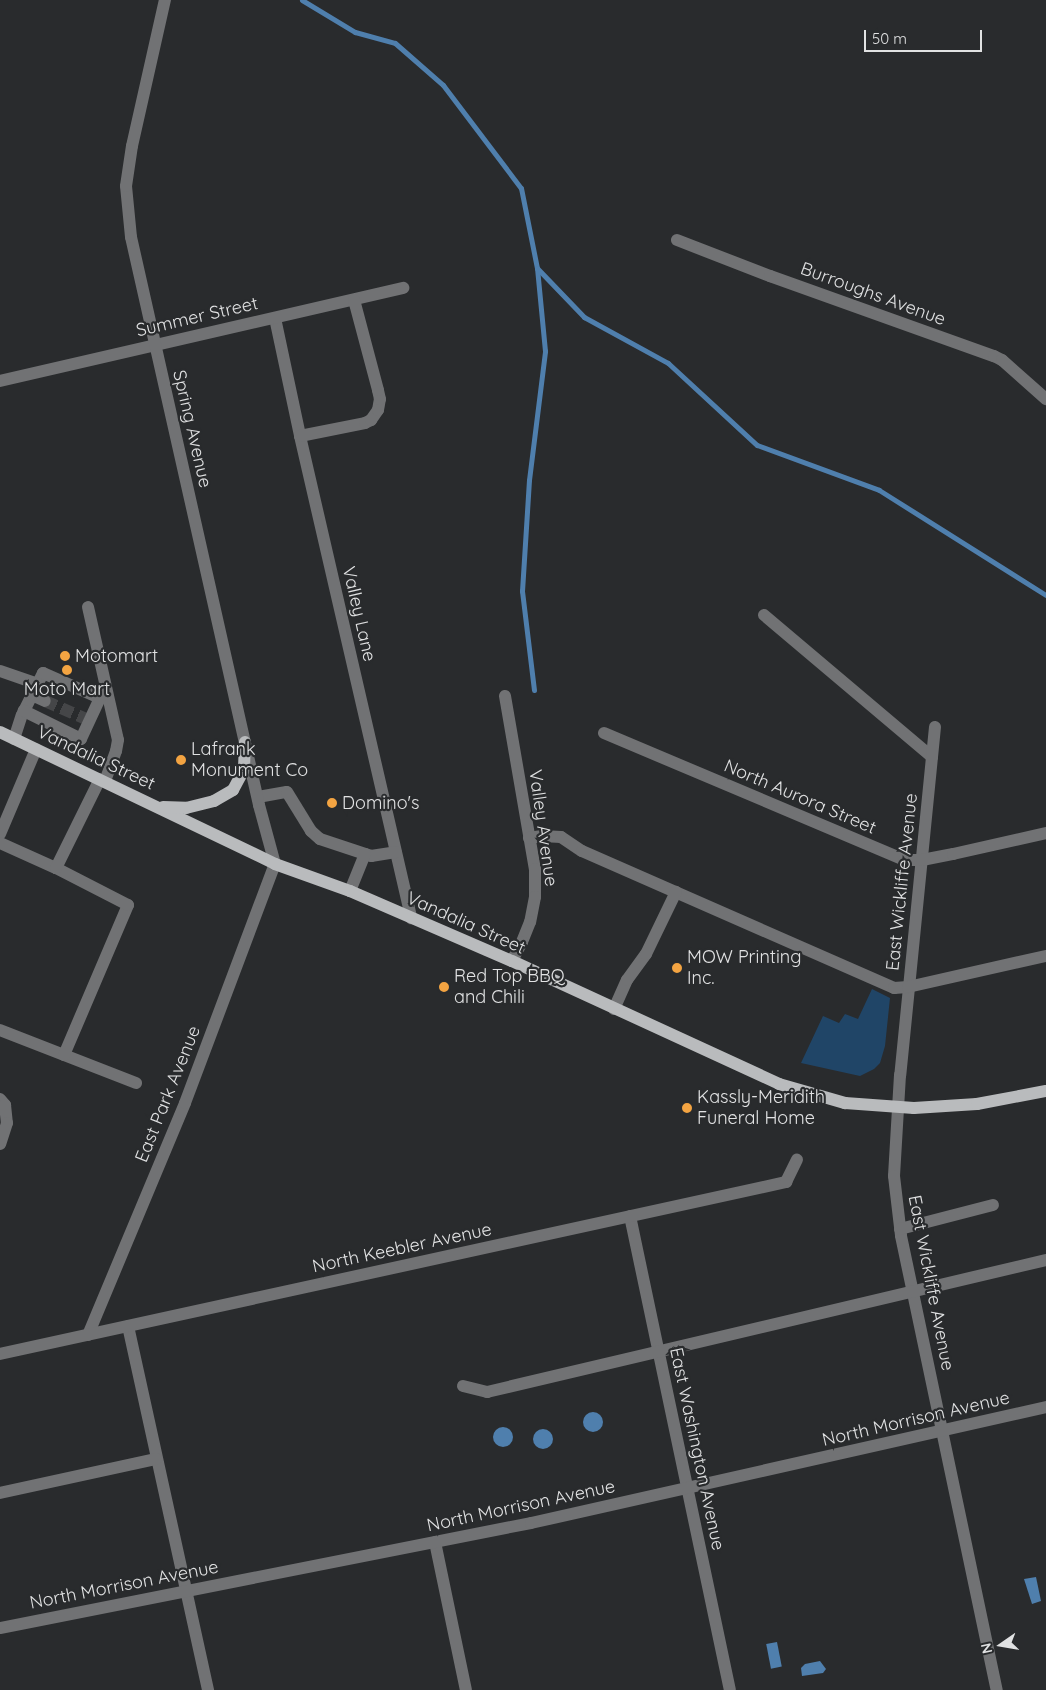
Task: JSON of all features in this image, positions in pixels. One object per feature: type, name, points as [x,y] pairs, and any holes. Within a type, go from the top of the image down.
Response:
[{"type":"main road","name":"Vandalia Street","points":[[0,732],[275,864],[350,892],[512,961],[779,1084],[845,1102],[897,1108],[955,1106],[1046,1091]]},
{"type":"main road","points":[[159,807],[186,808],[214,801],[233,790],[244,769],[245,742]]},
{"type":"street","name":"Spring Avenue","points":[[165,0],[132,146],[126,186],[131,237],[245,742],[275,864]]},
{"type":"street","name":"Burroughs Avenue","points":[[677,240],[770,276],[994,356],[1002,360],[1046,399]]},
{"type":"street","name":"Summer Street","points":[[0,381],[403,288]]},
{"type":"street","points":[[300,436],[366,423],[371,420],[378,410],[380,399],[354,300]]},
{"type":"street","name":"Valley Lane","points":[[275,318],[300,436],[411,918]]},
{"type":"street","points":[[56,868],[118,746],[105,701],[88,607]]},
{"type":"street","points":[[764,614],[932,757]]},
{"type":"street","points":[[0,671],[35,689],[45,701]]},
{"type":"street","points":[[14,739],[24,712],[43,673],[105,701]]},
{"type":"street","name":"Valley Avenue","points":[[506,696],[535,869],[535,897],[527,929],[512,961]]},
{"type":"street","points":[[24,712],[81,738],[87,720],[105,701]]},
{"type":"street","name":"East Wickliffe Avenue","points":[[935,727],[908,987],[897,1108],[894,1176],[900,1229],[997,1690]]},
{"type":"street","name":"North Aurora Street","points":[[604,733],[904,860],[922,860],[1046,833]]},
{"type":"street","points":[[0,834],[36,749]]},
{"type":"street","points":[[258,797],[287,792],[316,836],[365,854],[378,856],[396,852]]},
{"type":"street","points":[[530,838],[542,836],[561,837],[582,851],[894,988],[908,987],[1046,956]]},
{"type":"street","points":[[0,843],[56,868],[128,905],[64,1054]]},
{"type":"street","points":[[350,892],[365,854]]},
{"type":"street","name":"East Park Avenue","points":[[88,1335],[186,1103],[275,864]]},
{"type":"street","points":[[614,1009],[627,980],[646,954],[676,892]]},
{"type":"street","points":[[0,1030],[136,1083]]},
{"type":"street","points":[[0,1099],[4,1106],[7,1123],[0,1144]]},
{"type":"street","name":"North Keebler Avenue","points":[[0,1354],[786,1182],[797,1159]]},
{"type":"street","points":[[900,1229],[992,1205]]},
{"type":"street","name":"East Washington Avenue","points":[[630,1216],[730,1690]]},
{"type":"street","points":[[463,1386],[487,1392],[913,1293],[1046,1260]]},
{"type":"street","points":[[128,1326],[208,1690]]},
{"type":"street","name":"North Morrison Avenue","points":[[0,1628],[435,1542],[687,1489],[1046,1407]]},
{"type":"street","points":[[0,1493],[156,1459]]},
{"type":"street","points":[[435,1542],[466,1690]]},
{"type":"shaded area","points":[[872,989],[890,998],[885,1046],[880,1063],[874,1069],[860,1076],[801,1063],[823,1016],[839,1023],[845,1014],[858,1019]]},
{"type":"shaded area","points":[[593,1412],[600,1415],[603,1422],[600,1429],[593,1432],[586,1429],[583,1422],[586,1415]]},
{"type":"shaded area","points":[[503,1427],[510,1430],[513,1437],[510,1444],[503,1447],[496,1444],[493,1437],[496,1430]]},
{"type":"shaded area","points":[[543,1429],[550,1432],[553,1439],[550,1446],[543,1449],[536,1446],[533,1439],[536,1432]]},
{"type":"shaded area","points":[[1036,1577],[1041,1601],[1032,1604],[1024,1579]]},
{"type":"shaded area","points":[[777,1642],[782,1667],[771,1669],[766,1644]]},
{"type":"shaded area","points":[[820,1661],[826,1669],[823,1673],[802,1676],[801,1668],[805,1664]]},
{"type":"waterway","points":[[302,0],[355,32],[395,43],[443,85],[521,188],[537,268],[584,317],[668,363],[757,445],[879,490],[1046,595]]},
{"type":"waterway","points":[[534,690],[522,591],[529,480],[545,351],[537,268]]},
{"type":"tunnel","points":[[45,701],[84,718]]},
{"type":"place","name":"Motomart","points":[[65,656]]},
{"type":"place","name":"Moto Mart","points":[[67,670]]},
{"type":"place","name":"Lafrank Monument Co","points":[[181,760]]},
{"type":"place","name":"Domino's","points":[[332,803]]},
{"type":"place","name":"MOW Printing Inc.","points":[[677,968]]},
{"type":"place","name":"Red Top BBQ and Chili","points":[[444,987]]},
{"type":"place","name":"Kassly-Meridith Funeral Home","points":[[687,1108]]}]
